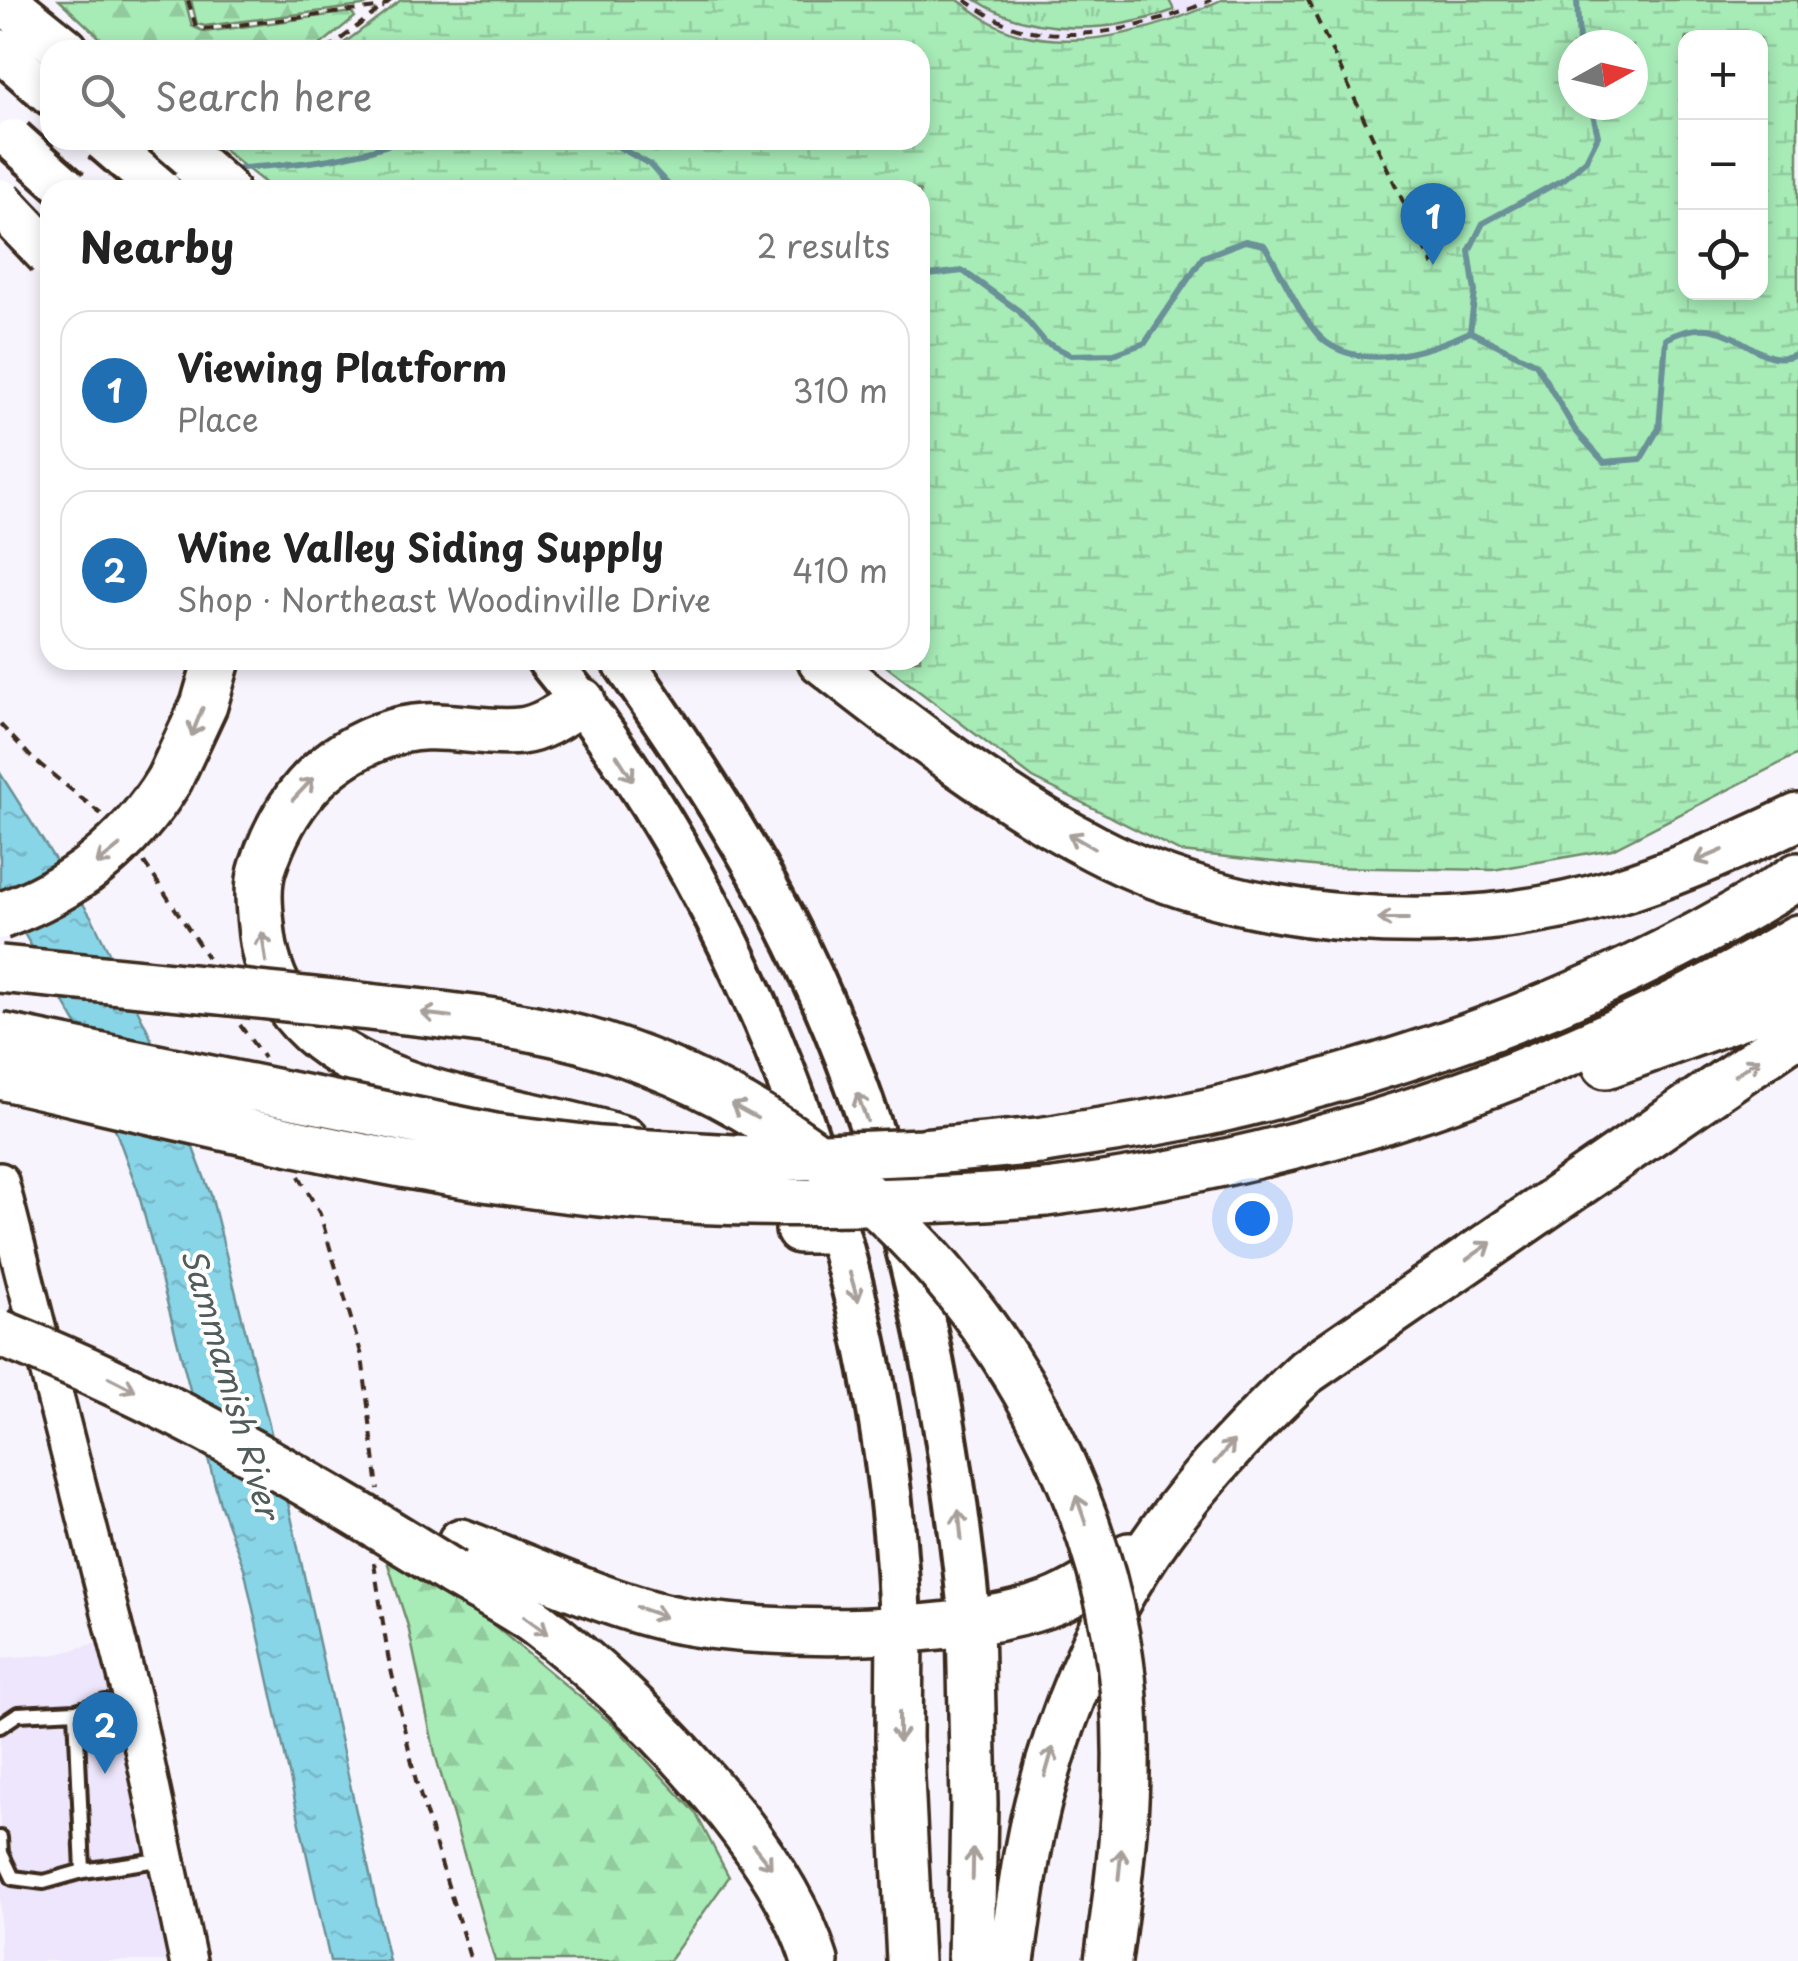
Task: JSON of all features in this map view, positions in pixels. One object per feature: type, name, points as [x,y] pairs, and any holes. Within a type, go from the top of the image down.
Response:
[{"type":"highway","points":[[4,0],[54,40]]},
{"type":"highway","points":[[21,0],[57,40]]},
{"type":"highway","points":[[0,50],[40,85]]},
{"type":"highway","points":[[7,134],[58,180]]},
{"type":"highway","points":[[115,150],[149,180]]},
{"type":"highway","points":[[180,150],[214,180]]},
{"type":"highway","points":[[0,202],[40,244]]},
{"type":"highway","points":[[0,916],[57,891],[120,846],[148,814],[170,780],[204,705],[213,670]]},
{"type":"highway","points":[[556,670],[582,701],[664,826],[716,924],[780,1062],[830,1200],[864,1324],[885,1438],[900,1630],[899,1738],[910,1961]]},
{"type":"highway","points":[[629,670],[691,760],[783,918],[863,1108],[908,1250],[938,1379],[959,1514],[970,1622],[974,1804],[970,1961]]},
{"type":"highway","points":[[834,670],[999,794],[1098,850],[1180,885],[1354,919],[1441,918],[1535,910],[1614,893],[1798,817]]},
{"type":"highway","points":[[582,701],[545,724],[521,731],[439,725],[378,737],[322,769],[290,804],[273,835],[260,875],[266,963],[292,1014],[325,1046],[393,1080],[588,1128],[670,1156]]},
{"type":"highway","points":[[0,1091],[401,1176],[549,1201],[799,1230],[935,1230],[1043,1177],[1210,1111],[1364,1071],[1512,1019],[1637,964],[1798,876]]},
{"type":"highway","points":[[0,1036],[495,1138],[670,1156],[750,1159],[922,1152],[1043,1177],[1422,1070],[1534,1030],[1654,976],[1798,899]]},
{"type":"highway","points":[[0,1076],[450,1170],[627,1196],[804,1206],[1043,1177],[1192,1172],[1412,1115],[1596,1041],[1706,990],[1798,938]]},
{"type":"highway","points":[[1508,1099],[1732,994],[1798,955]]},
{"type":"highway","points":[[0,969],[512,1024],[585,1042],[685,1078],[782,1132],[856,1187],[912,1238],[984,1322],[1012,1366],[1070,1478],[1100,1567],[1116,1638],[1126,1722],[1125,1815],[1108,1961]]},
{"type":"highway","points":[[0,1052],[388,1138],[588,1166],[792,1175],[898,1171],[1043,1177],[1195,1193],[1305,1165],[1508,1099],[1743,1015],[1798,986]]},
{"type":"highway","points":[[0,1332],[96,1372],[457,1558],[667,1618],[752,1628],[900,1630],[970,1622],[1057,1601],[1127,1558],[1237,1437],[1307,1371],[1798,1032]]},
{"type":"highway","points":[[1010,1961],[1036,1808],[1073,1692],[1124,1586],[1171,1514]]},
{"type":"highway","points":[[457,1558],[638,1712],[773,1869],[815,1961]]},
{"type":"main road","points":[[0,1181],[134,1706],[188,1961]]},
{"type":"lane","points":[[0,1726],[18,1714],[76,1711],[105,1702],[134,1706]]},
{"type":"lane","points":[[76,1711],[83,1871]]},
{"type":"lane","points":[[0,1838],[1,1853],[13,1878],[44,1882],[83,1871],[165,1860]]},
{"type":"path","points":[[188,0],[196,27],[205,30],[384,7]]},
{"type":"path","points":[[339,40],[391,0]]},
{"type":"path","points":[[965,0],[1020,28],[1056,32],[1147,25],[1211,0]]},
{"type":"path","points":[[1308,0],[1433,266]]},
{"type":"path","points":[[374,1557],[388,1656],[416,1781],[471,1961]]},
{"type":"shaded area","points":[[958,0],[1221,0],[1173,23],[1138,32],[1059,38],[1020,35],[987,21]]},
{"type":"shaded area","points":[[117,1637],[188,1961],[0,1961],[0,1658],[58,1654]]},
{"type":"green space","points":[[59,0],[185,0],[192,26],[205,32],[351,12],[355,17],[326,40],[102,40]]},
{"type":"green space","points":[[191,0],[376,0],[362,6],[205,26],[197,24]]},
{"type":"green space","points":[[401,0],[958,0],[987,20],[1019,34],[1070,40],[1149,28],[1221,0],[1798,0],[1798,754],[1612,849],[1493,870],[1321,867],[1181,852],[1033,778],[891,670],[930,670],[930,180],[261,180],[224,150],[930,150],[930,40],[348,40]]},
{"type":"green space","points":[[976,0],[1169,0],[1174,10],[1125,23],[1073,28],[1022,20]]},
{"type":"green space","points":[[376,1527],[617,1728],[695,1812],[729,1877],[669,1961],[495,1961],[435,1754],[408,1626]]},
{"type":"water","name":"Sammamish River","points":[[0,773],[92,918],[148,1031],[211,1195],[283,1480],[389,1961],[330,1961],[244,1568],[220,1504],[138,1191],[76,1023],[0,892]]},
{"type":"waterway","points":[[1577,0],[1578,30]]},
{"type":"waterway","points":[[930,275],[963,271],[1019,311],[1045,342],[1071,355],[1114,354],[1145,343],[1203,257],[1245,241],[1264,245],[1301,312],[1327,343],[1361,356],[1418,351],[1470,332],[1475,292],[1469,251],[1483,223],[1564,179],[1586,160],[1598,136],[1594,120]]},
{"type":"waterway","points":[[227,169],[294,164],[369,150]]},
{"type":"waterway","points":[[624,150],[649,164],[664,180]]},
{"type":"waterway","points":[[1471,332],[1536,364],[1575,430],[1604,462],[1641,459],[1659,428],[1666,339],[1689,330],[1709,329],[1768,355],[1782,358],[1798,353]]},
{"type":"place","name":"Viewing Platform","points":[[1433,265]]},
{"type":"place","name":"Wine Valley Siding Supply","points":[[105,1774]]}]
